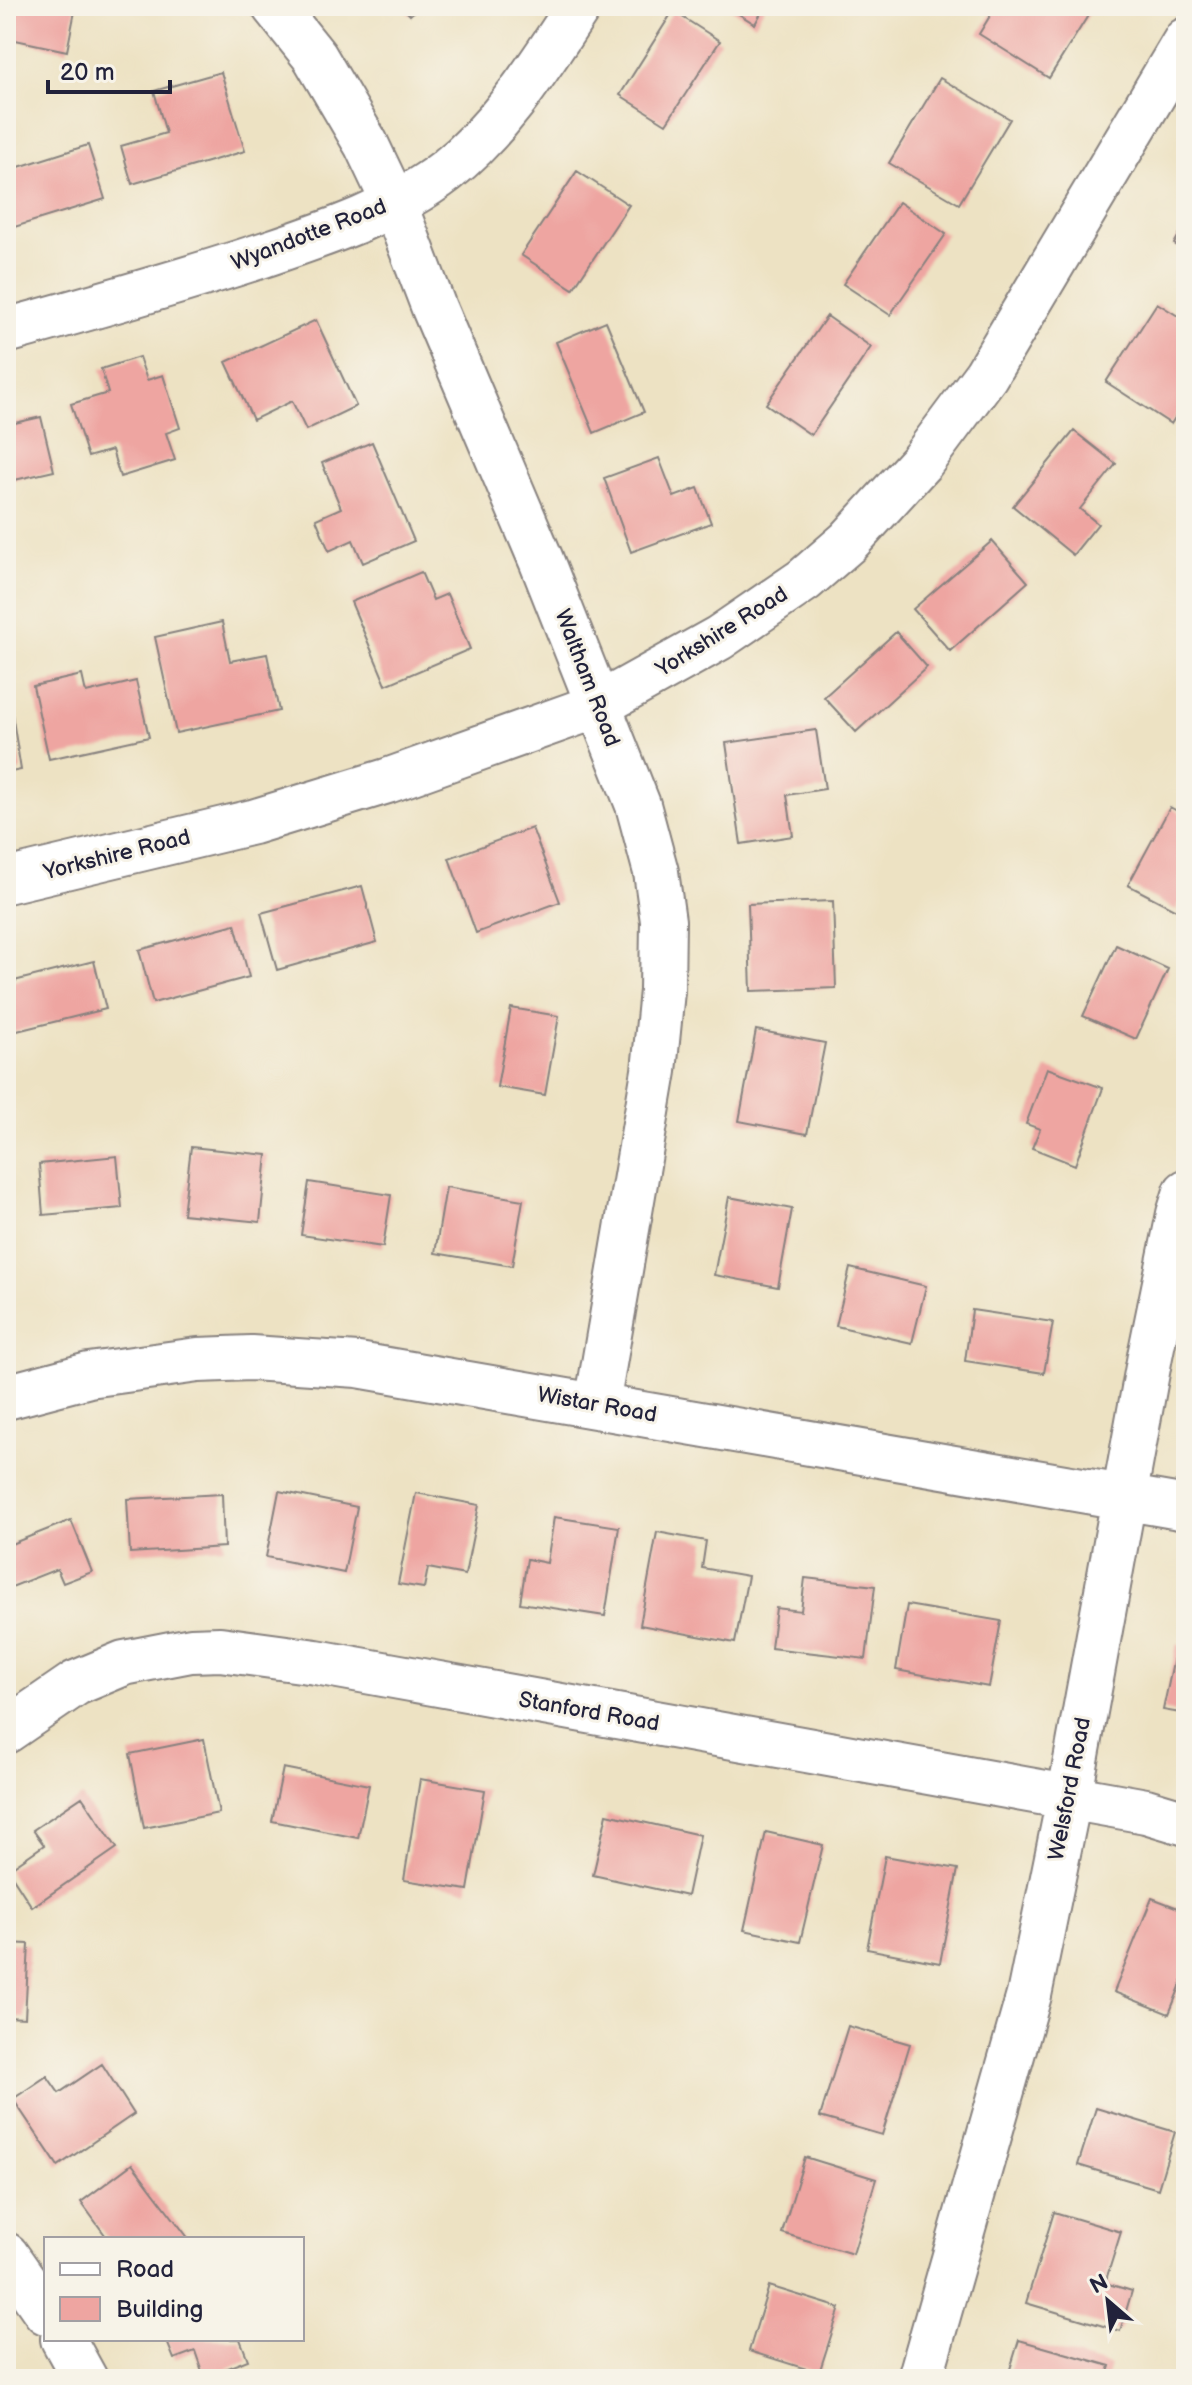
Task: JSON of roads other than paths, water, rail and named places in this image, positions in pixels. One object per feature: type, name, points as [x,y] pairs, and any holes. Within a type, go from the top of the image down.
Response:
[{"type":"street","name":"Waltham Road","points":[[274,6],[315,57],[366,144],[394,203],[638,805],[656,872],[663,921],[662,991],[654,1071],[597,1405]]},
{"type":"street","name":"Wyandotte Road","points":[[6,331],[163,288],[327,233],[394,203],[445,172],[488,133],[522,91],[579,6]]},
{"type":"street","name":"Yorkshire Road","points":[[6,881],[268,817],[387,781],[597,706],[719,638],[804,580],[848,542],[922,461],[986,375],[1186,40]]},
{"type":"street","name":"Welsford Road","points":[[920,2379],[1029,1995],[1069,1799],[1150,1356],[1186,1192]]},
{"type":"street","name":"Wistar Road","points":[[6,1397],[89,1375],[198,1360],[251,1358],[358,1365],[1186,1508]]},
{"type":"street","name":"Stanford Road","points":[[6,1731],[76,1683],[124,1663],[191,1650],[220,1649],[316,1662],[1146,1811],[1186,1823]]},
{"type":"street","points":[[6,2255],[44,2309]]},
{"type":"street","points":[[64,2341],[85,2379]]}]
